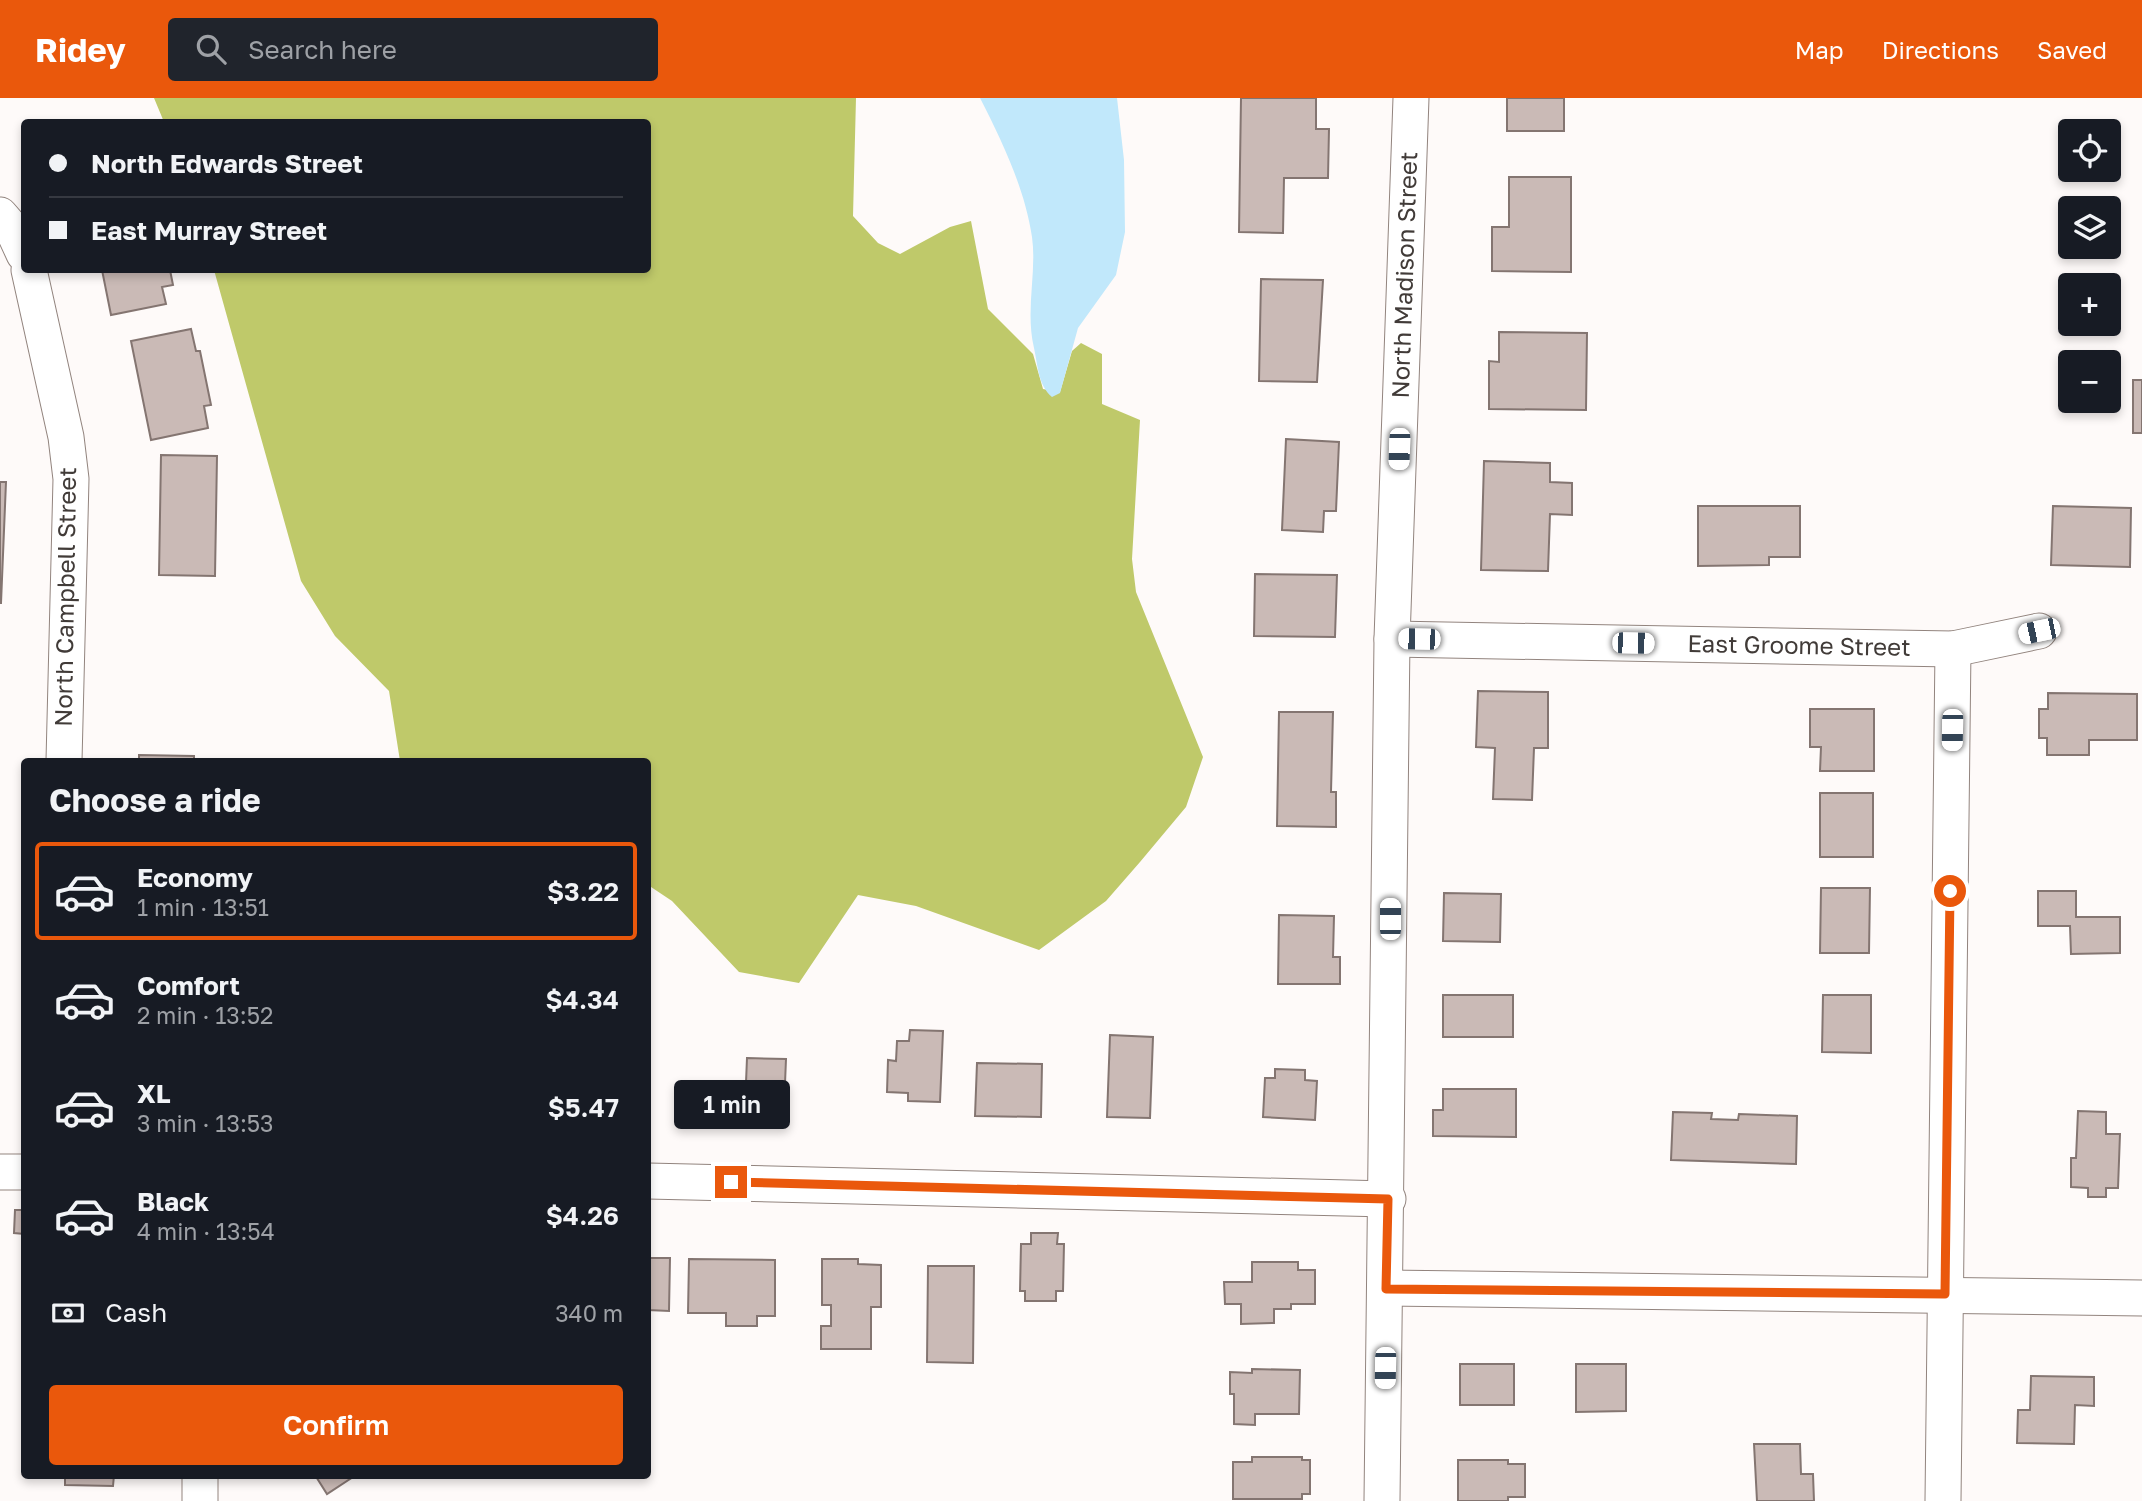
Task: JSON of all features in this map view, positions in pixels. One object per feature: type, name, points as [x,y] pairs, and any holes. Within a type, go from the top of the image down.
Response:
[{"type":"street","name":"North Madison Street","points":[[1382,1501],[1388,1199],[1392,639],[1411,98]]},
{"type":"street","points":[[0,215],[13,230],[21,247]]},
{"type":"street","name":"North Campbell Street","points":[[30,273],[65,437],[71,479],[64,758]]},
{"type":"street","name":"East Groome Street","points":[[1392,639],[1953,649],[2039,631]]},
{"type":"street","points":[[1943,1501],[1953,649]]},
{"type":"street","points":[[0,1172],[21,1172]]},
{"type":"street","points":[[651,1181],[1388,1199]]},
{"type":"street","points":[[1386,1289],[2142,1298]]},
{"type":"street","points":[[200,1479],[200,1501]]},
{"type":"green space","points":[[154,98],[856,98],[853,216],[878,243],[900,254],[950,227],[971,221],[988,309],[1033,354],[1043,389],[1060,392],[1072,351],[1081,343],[1102,354],[1102,404],[1140,420],[1132,559],[1136,592],[1203,757],[1186,807],[1106,901],[1039,950],[916,906],[858,895],[799,983],[739,972],[672,901],[651,887],[651,758],[400,758],[389,691],[335,636],[301,581],[215,273],[651,273],[651,119],[163,119]]},
{"type":"water","points":[[980,98],[1117,98],[1124,160],[1125,232],[1116,275],[1078,328],[1060,393],[1052,397],[1041,381],[1032,334],[1033,251],[1029,219],[1012,166]]},
{"type":"building","points":[[1241,98],[1316,98],[1316,129],[1329,129],[1328,178],[1284,178],[1283,233],[1239,232]]},
{"type":"building","points":[[1507,98],[1564,98],[1564,131],[1507,131]]},
{"type":"building","points":[[1509,177],[1571,177],[1571,272],[1492,271],[1492,227],[1509,227]]},
{"type":"building","points":[[103,273],[171,273],[173,285],[162,287],[166,304],[111,315]]},
{"type":"building","points":[[1261,279],[1323,280],[1317,382],[1259,381]]},
{"type":"building","points":[[191,329],[196,351],[200,351],[211,405],[204,406],[208,428],[151,440],[131,341]]},
{"type":"building","points":[[1499,332],[1587,333],[1586,410],[1489,409],[1489,361],[1499,362]]},
{"type":"building","points":[[2133,380],[2142,380],[2142,433],[2133,433]]},
{"type":"building","points":[[1286,439],[1339,442],[1336,511],[1324,511],[1323,532],[1282,530]]},
{"type":"building","points":[[161,455],[217,456],[215,576],[159,575]]},
{"type":"building","points":[[1484,461],[1550,463],[1550,482],[1572,483],[1572,515],[1550,514],[1548,571],[1481,570]]},
{"type":"building","points":[[0,482],[6,482],[1,603],[0,603]]},
{"type":"building","points":[[1698,506],[1800,506],[1800,557],[1769,557],[1769,565],[1698,566]]},
{"type":"building","points":[[2053,506],[2131,508],[2130,567],[2051,565]]},
{"type":"building","points":[[1255,574],[1337,575],[1335,637],[1254,636]]},
{"type":"building","points":[[1478,691],[1548,692],[1548,748],[1534,748],[1532,800],[1493,799],[1495,748],[1476,747]]},
{"type":"building","points":[[2048,693],[2137,694],[2137,740],[2089,740],[2089,755],[2047,755],[2047,738],[2039,738],[2039,709],[2048,709]]},
{"type":"building","points":[[1810,709],[1874,709],[1874,771],[1820,771],[1821,747],[1810,747]]},
{"type":"building","points":[[1279,712],[1333,712],[1331,792],[1336,792],[1336,827],[1277,826]]},
{"type":"building","points":[[139,755],[194,756],[194,758],[139,758]]},
{"type":"building","points":[[1820,793],[1873,793],[1873,857],[1820,857]]},
{"type":"building","points":[[1821,888],[1870,888],[1869,953],[1820,953]]},
{"type":"building","points":[[2038,891],[2076,891],[2076,917],[2120,917],[2120,953],[2071,954],[2070,926],[2038,926]]},
{"type":"building","points":[[1444,893],[1501,894],[1500,942],[1443,941]]},
{"type":"building","points":[[1279,915],[1334,916],[1333,957],[1340,957],[1340,984],[1278,984]]},
{"type":"building","points":[[1443,995],[1513,995],[1513,1037],[1443,1037]]},
{"type":"building","points":[[1823,995],[1871,995],[1871,1053],[1822,1052]]},
{"type":"building","points":[[910,1030],[943,1031],[940,1102],[908,1101],[908,1093],[887,1092],[888,1060],[896,1061],[897,1041],[909,1041]]},
{"type":"building","points":[[1110,1035],[1153,1037],[1150,1118],[1107,1117]]},
{"type":"building","points":[[747,1058],[786,1059],[784,1108],[745,1107]]},
{"type":"building","points":[[977,1063],[1042,1064],[1041,1117],[975,1116]]},
{"type":"building","points":[[1275,1069],[1305,1070],[1305,1080],[1317,1081],[1315,1120],[1263,1117],[1265,1078],[1275,1078]]},
{"type":"building","points":[[1443,1089],[1516,1089],[1516,1137],[1433,1136],[1433,1110],[1443,1110]]},
{"type":"building","points":[[2078,1111],[2106,1112],[2106,1134],[2120,1134],[2118,1188],[2106,1188],[2106,1197],[2088,1197],[2088,1188],[2071,1187],[2071,1158],[2076,1158]]},
{"type":"building","points":[[1673,1112],[1712,1113],[1711,1119],[1738,1120],[1739,1114],[1797,1116],[1796,1164],[1671,1160]]},
{"type":"building","points":[[15,1210],[21,1210],[21,1234],[14,1233]]},
{"type":"building","points":[[1031,1233],[1058,1233],[1057,1244],[1064,1244],[1063,1291],[1056,1291],[1056,1301],[1025,1301],[1025,1291],[1020,1291],[1021,1244],[1031,1244]]},
{"type":"building","points":[[651,1258],[670,1258],[669,1311],[651,1310]]},
{"type":"building","points":[[689,1259],[775,1260],[775,1316],[757,1316],[757,1326],[726,1326],[726,1313],[688,1313]]},
{"type":"building","points":[[822,1259],[858,1259],[858,1264],[881,1265],[881,1307],[871,1307],[871,1349],[821,1349],[821,1326],[831,1326],[831,1305],[822,1305]]},
{"type":"building","points":[[1252,1262],[1298,1262],[1298,1270],[1315,1270],[1315,1304],[1291,1304],[1291,1309],[1274,1309],[1274,1323],[1241,1324],[1241,1304],[1225,1304],[1224,1282],[1252,1282]]},
{"type":"building","points":[[928,1266],[974,1266],[973,1363],[927,1362]]},
{"type":"building","points":[[1460,1364],[1514,1364],[1514,1405],[1460,1405]]},
{"type":"building","points":[[1576,1364],[1626,1364],[1626,1411],[1576,1412]]},
{"type":"building","points":[[1252,1369],[1300,1370],[1299,1414],[1255,1414],[1255,1425],[1234,1424],[1234,1394],[1230,1394],[1230,1372],[1252,1373]]},
{"type":"building","points":[[2031,1376],[2094,1377],[2094,1406],[2075,1405],[2074,1444],[2017,1443],[2018,1410],[2030,1410]]},
{"type":"building","points":[[1754,1444],[1800,1444],[1801,1474],[1813,1474],[1814,1501],[1757,1501]]},
{"type":"building","points":[[1252,1457],[1302,1457],[1302,1460],[1310,1460],[1310,1494],[1302,1494],[1302,1499],[1233,1499],[1233,1462],[1252,1462]]},
{"type":"building","points":[[1458,1460],[1508,1460],[1508,1464],[1525,1464],[1525,1497],[1508,1497],[1508,1501],[1458,1501]]},
{"type":"building","points":[[65,1479],[114,1479],[113,1486],[65,1485]]},
{"type":"building","points":[[318,1479],[350,1479],[327,1494]]},
{"type":"route","points":[[731,1182],[1388,1199],[1386,1289],[1945,1294],[1950,891]]}]
